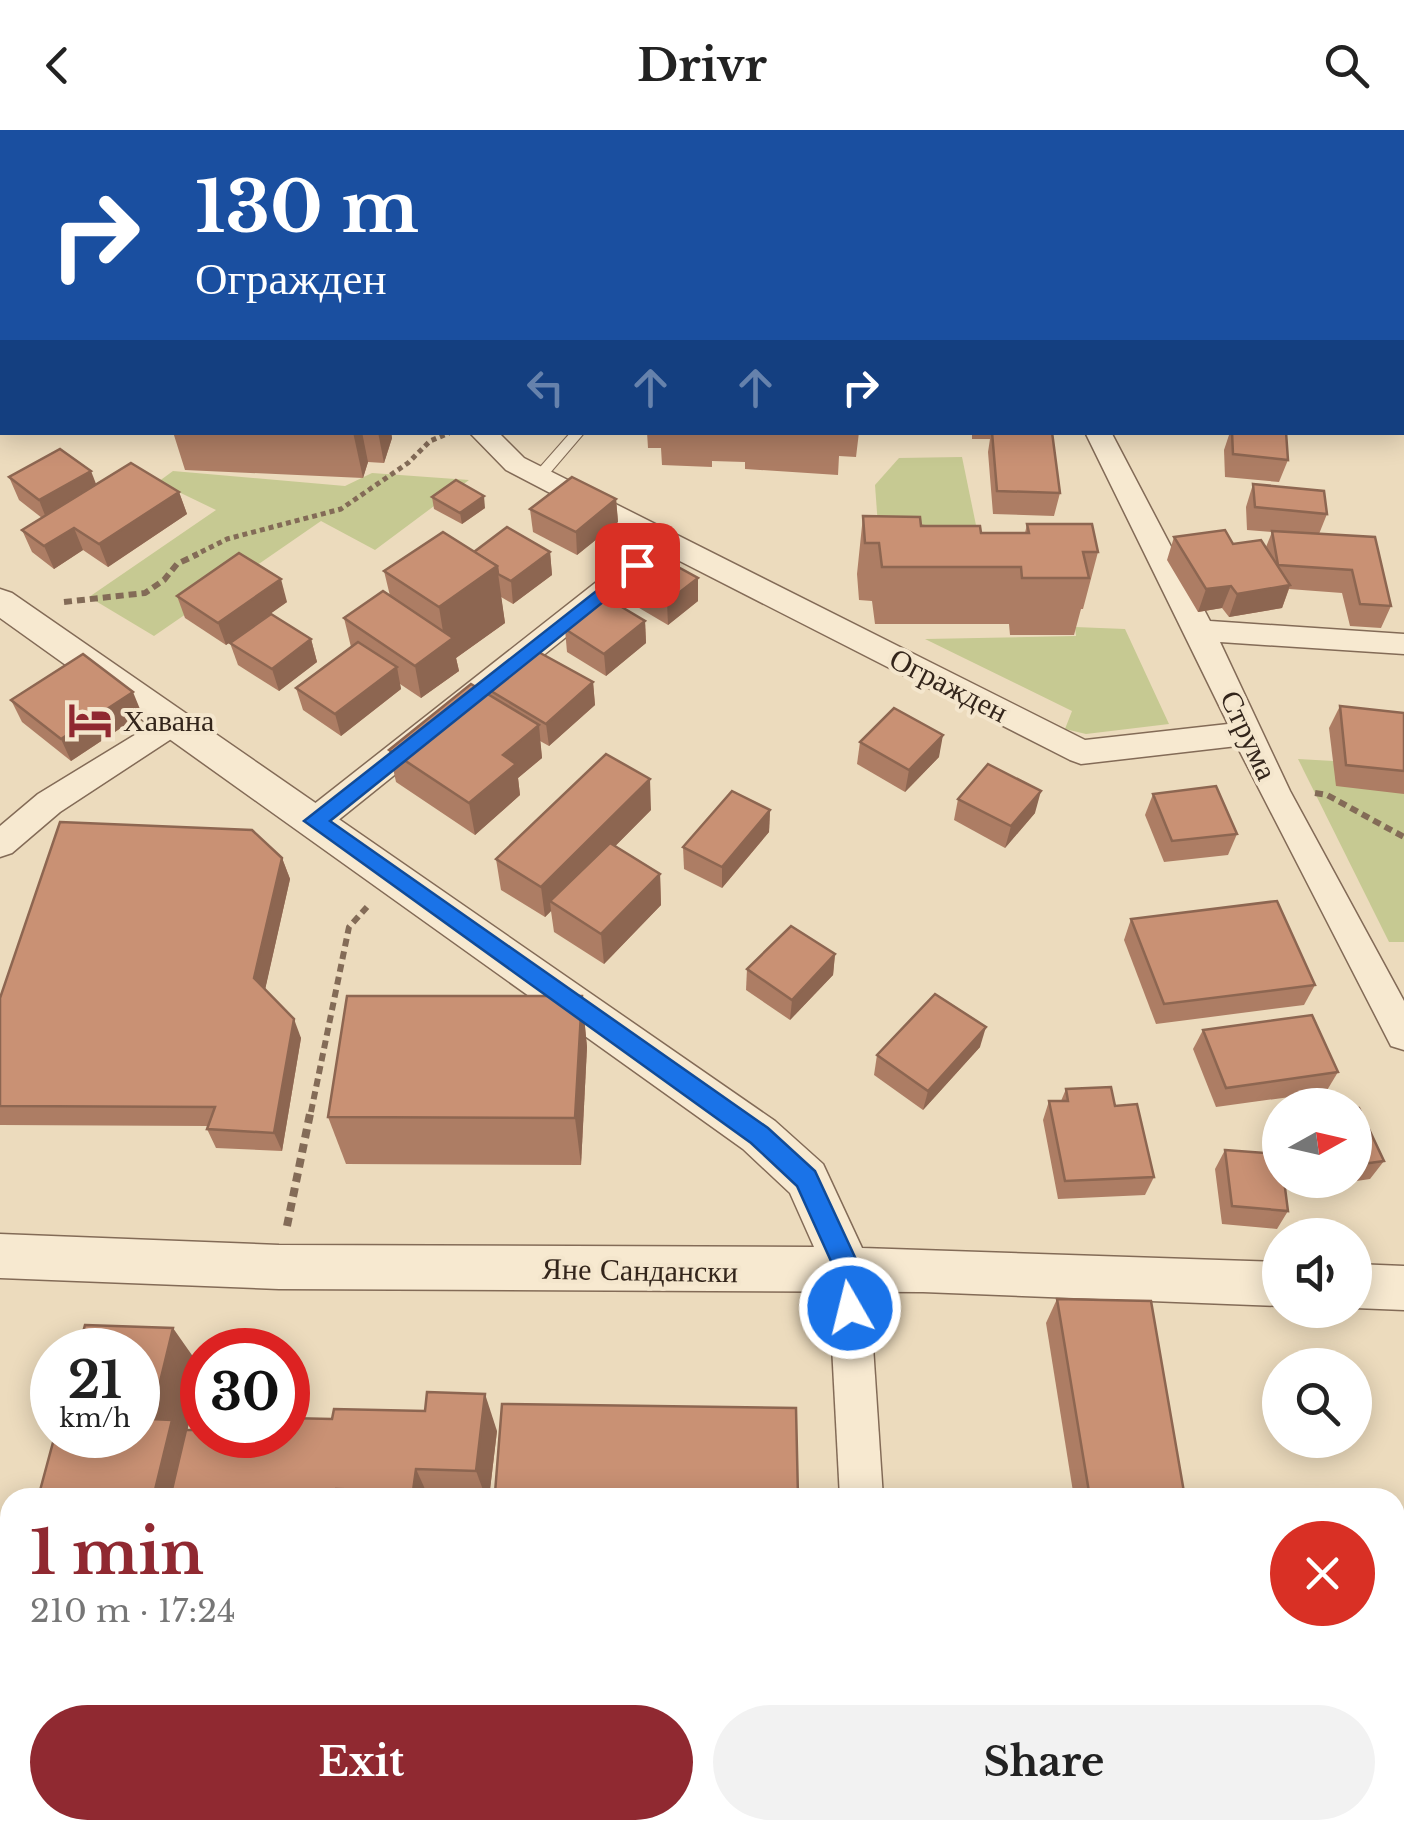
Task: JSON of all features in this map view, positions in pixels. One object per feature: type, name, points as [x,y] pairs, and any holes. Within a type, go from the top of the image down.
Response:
[{"type":"street","name":"Огражден","points":[[485,435],[515,464],[1080,752],[1248,733]]},
{"type":"street","name":"Струма","points":[[1100,435],[1200,631],[1274,790],[1404,1035]]},
{"type":"street","points":[[315,821],[666,542]]},
{"type":"street","points":[[0,601],[760,1135],[806,1178],[848,1270],[861,1488]]},
{"type":"street","points":[[1200,631],[1404,644]]},
{"type":"street","points":[[0,844],[49,803],[174,722]]},
{"type":"street","name":"Яне Сандански","points":[[0,1256],[278,1266],[848,1270],[1262,1283]]},
{"type":"street","points":[[1372,1287],[1404,1288]]},
{"type":"lane","points":[[539,476],[576,435]]},
{"type":"path","points":[[65,602],[146,593],[178,564],[227,538],[340,509],[443,435]]},
{"type":"path","points":[[1274,790],[1327,795],[1404,837]]},
{"type":"path","points":[[278,1266],[349,927],[393,876]]},
{"type":"green space","points":[[962,457],[977,530],[878,526],[875,485],[899,458]]},
{"type":"green space","points":[[173,471],[345,486],[372,473],[469,480],[375,550],[321,521],[154,636],[89,597],[216,510],[158,482]]},
{"type":"green space","points":[[1075,627],[1125,629],[1169,724],[1086,734],[1065,729],[1072,711],[925,639],[1076,636]]},
{"type":"green space","points":[[1298,759],[1404,765],[1404,942],[1389,942]]},
{"type":"building","points":[[992,435],[1052,435],[1060,493],[997,491]]},
{"type":"building","points":[[1232,435],[1286,435],[1288,460],[1233,454]]},
{"type":"building","points":[[60,449],[91,471],[39,500],[9,477]]},
{"type":"building","points":[[131,463],[179,492],[99,544],[74,528],[44,546],[22,530]]},
{"type":"building","points":[[572,477],[616,499],[576,532],[530,509]]},
{"type":"building","points":[[456,480],[484,496],[460,513],[432,497]]},
{"type":"building","points":[[1253,484],[1324,491],[1327,514],[1255,507]]},
{"type":"building","points":[[863,516],[920,517],[921,526],[980,526],[981,533],[1029,533],[1027,524],[1092,524],[1098,552],[1083,552],[1089,578],[1022,578],[1021,567],[882,567],[879,543],[865,543]]},
{"type":"building","points":[[507,527],[550,552],[511,581],[498,574],[497,566],[474,552]]},
{"type":"building","points":[[1225,530],[1233,544],[1261,540],[1290,585],[1237,594],[1231,586],[1206,589],[1174,537]]},
{"type":"building","points":[[1272,531],[1375,537],[1391,606],[1360,604],[1352,570],[1278,565]]},
{"type":"building","points":[[443,532],[497,566],[439,607],[384,571]]},
{"type":"building","points":[[239,553],[281,579],[218,623],[177,596]]},
{"type":"building","points":[[658,556],[698,578],[667,602],[628,580]]},
{"type":"building","points":[[383,591],[453,638],[415,666],[344,618]]},
{"type":"building","points":[[605,597],[645,621],[604,654],[565,629]]},
{"type":"building","points":[[271,614],[311,639],[272,669],[230,643]]},
{"type":"building","points":[[358,642],[397,667],[335,714],[296,688]]},
{"type":"building","points":[[533,649],[593,682],[546,724],[486,688]]},
{"type":"building","points":[[83,654],[133,692],[61,739],[11,700]]},
{"type":"building","points":[[471,684],[539,725],[503,755],[516,764],[469,803],[389,750]]},
{"type":"building","points":[[1340,706],[1404,713],[1404,771],[1346,765]]},
{"type":"building","points":[[894,708],[943,735],[909,770],[860,742]]},
{"type":"building","points":[[606,754],[650,779],[541,887],[496,859]]},
{"type":"building","points":[[988,764],[1041,791],[1011,826],[958,799]]},
{"type":"building","points":[[1216,786],[1237,834],[1172,841],[1153,794]]},
{"type":"building","points":[[732,791],[770,810],[722,867],[683,847]]},
{"type":"building","points":[[60,822],[252,830],[282,858],[254,978],[294,1019],[274,1133],[207,1129],[215,1107],[0,1106],[0,998]]},
{"type":"building","points":[[610,843],[660,874],[601,934],[550,901]]},
{"type":"building","points":[[1277,901],[1315,985],[1164,1004],[1131,919]]},
{"type":"building","points":[[791,926],[835,954],[792,1000],[747,969]]},
{"type":"building","points":[[935,994],[986,1027],[928,1091],[877,1055]]},
{"type":"building","points":[[347,996],[582,996],[575,1118],[328,1117]]},
{"type":"building","points":[[1312,1015],[1338,1072],[1226,1088],[1203,1030]]},
{"type":"building","points":[[1111,1087],[1115,1106],[1137,1104],[1154,1177],[1065,1181],[1049,1101],[1068,1101],[1066,1089]]},
{"type":"building","points":[[1372,1136],[1384,1161],[1372,1163]]},
{"type":"building","points":[[1225,1150],[1262,1153],[1262,1198],[1286,1198],[1288,1211],[1232,1206]]},
{"type":"building","points":[[1057,1299],[1151,1301],[1183,1488],[1088,1488]]},
{"type":"building","points":[[85,1325],[173,1328],[160,1382],[160,1328],[84,1328]]},
{"type":"building","points":[[427,1392],[485,1394],[476,1471],[416,1469],[413,1488],[172,1488],[180,1456],[310,1458],[310,1418],[332,1419],[334,1409],[425,1411]]},
{"type":"building","points":[[502,1404],[796,1408],[798,1488],[495,1488]]},
{"type":"building","points":[[160,1419],[172,1420],[155,1488],[41,1488],[49,1458],[160,1458]]},
{"type":"place","name":"Хавана","points":[[90,720]]},
{"type":"route","points":[[637,565],[315,821],[760,1135],[806,1178],[848,1270],[850,1308]]}]
